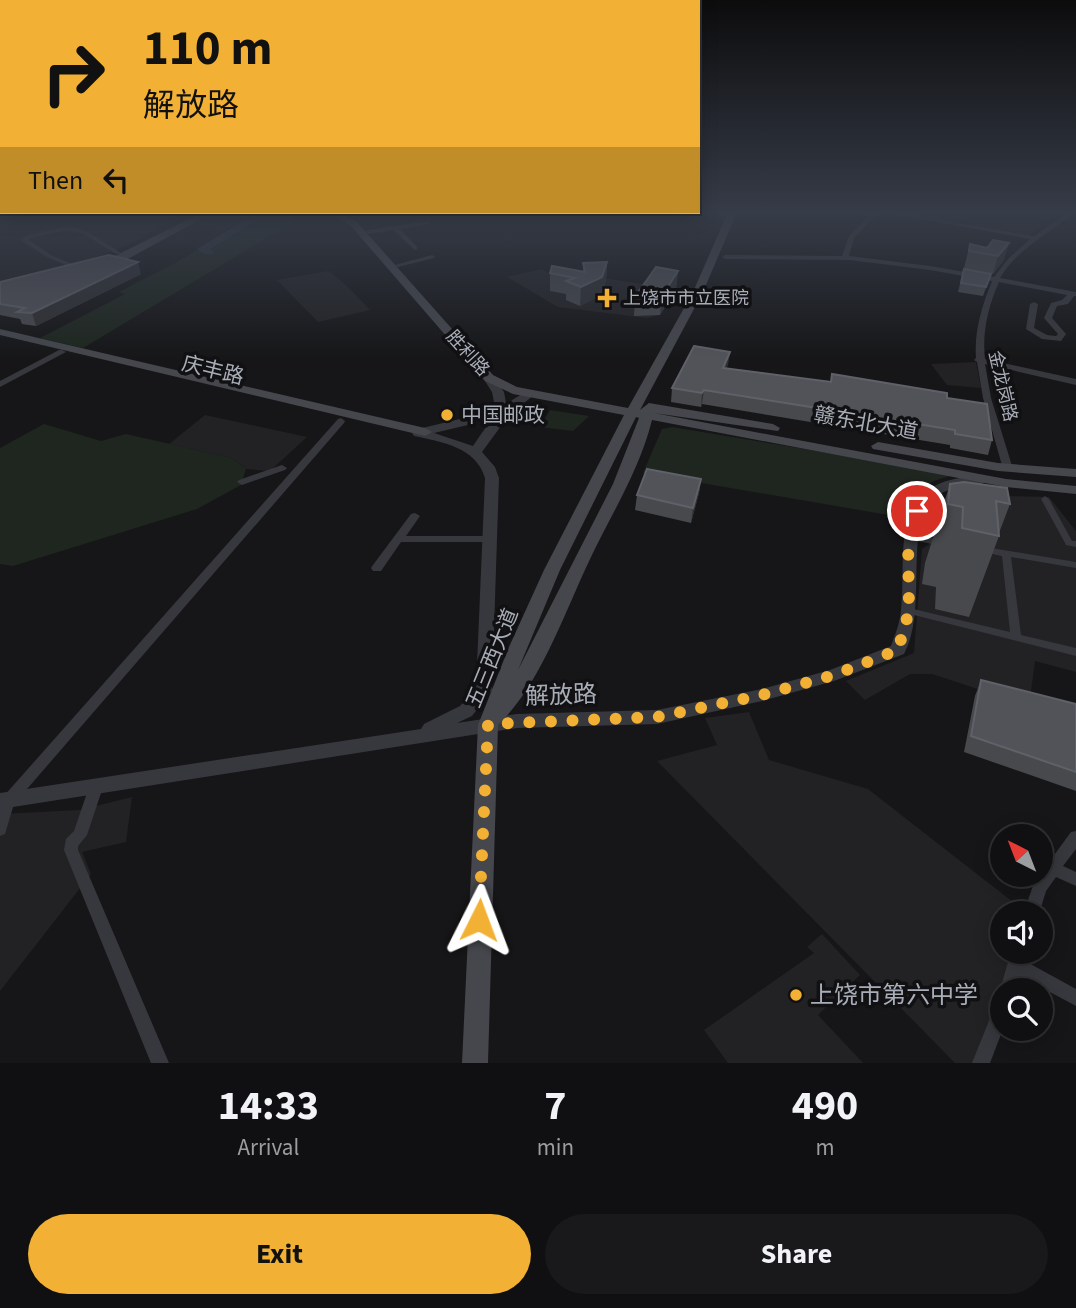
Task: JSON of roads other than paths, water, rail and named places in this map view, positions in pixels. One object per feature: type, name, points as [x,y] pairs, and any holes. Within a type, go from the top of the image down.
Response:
[{"type":"main road","points":[[58,274],[96,262]]},
{"type":"main road","points":[[97,266],[111,262]]},
{"type":"main road","name":"胜利路","points":[[387,262],[489,378],[528,395],[641,412]]},
{"type":"main road","name":"胜利路","points":[[395,262],[453,326],[508,379],[538,389],[641,412]]},
{"type":"main road","name":"五三西大道","points":[[488,724],[518,690],[607,508],[641,412],[714,262]]},
{"type":"main road","name":"五三西大道","points":[[641,412],[650,400],[723,262]]},
{"type":"main road","points":[[0,332],[421,432]]},
{"type":"main road","name":"庆丰路","points":[[0,340],[62,352],[341,421],[421,432]]},
{"type":"main road","name":"赣东北大道","points":[[641,412],[1076,473]]},
{"type":"main road","points":[[641,412],[984,479],[1076,490]]},
{"type":"main road","points":[[475,1063],[488,724]]},
{"type":"street","points":[[62,262],[80,268]]},
{"type":"street","points":[[398,265],[412,262]]},
{"type":"street","points":[[878,262],[996,278],[1074,294]]},
{"type":"street","name":"金龙岗路","points":[[1006,464],[978,360],[980,328],[996,278],[1012,262]]},
{"type":"street","points":[[1034,304],[1028,326],[1030,329],[1039,335],[1058,339],[1062,334],[1048,318],[1054,305],[1065,302],[1074,294]]},
{"type":"street","points":[[0,384],[62,352]]},
{"type":"street","points":[[978,360],[1076,382]]},
{"type":"street","points":[[421,432],[468,421],[500,403],[498,392],[489,378]]},
{"type":"street","points":[[476,452],[490,430],[519,400],[528,395]]},
{"type":"street","points":[[0,830],[4,801],[341,421]]},
{"type":"street","points":[[415,737],[466,711],[484,690],[490,539],[491,468],[476,452],[421,432]]},
{"type":"street","points":[[242,482],[282,468]]},
{"type":"street","name":"解放路","points":[[4,801],[488,724],[657,717],[762,695],[834,675],[898,650],[909,611],[908,537],[917,511],[933,492],[958,480],[984,479]]},
{"type":"street","points":[[1045,499],[1069,543],[1076,544]]},
{"type":"street","points":[[377,568],[401,539],[415,516]]},
{"type":"street","points":[[908,537],[959,546]]},
{"type":"street","points":[[401,539],[490,539]]},
{"type":"street","points":[[970,548],[1076,565]]},
{"type":"street","points":[[1006,553],[1016,637]]},
{"type":"street","points":[[909,611],[1076,652]]},
{"type":"street","points":[[96,787],[80,835],[71,844],[71,850],[160,1063]]},
{"type":"street","points":[[1054,866],[1076,837]]},
{"type":"street","points":[[1054,870],[1076,879]]},
{"type":"street","points":[[1026,964],[1076,998]]},
{"type":"street","points":[[981,1063],[990,1040]]},
{"type":"place","name":"上饶市市立医院","points":[[607,298]]},
{"type":"place","name":"中国邮政","points":[[447,415]]},
{"type":"place","name":"上饶市第六中学","points":[[796,995]]}]
